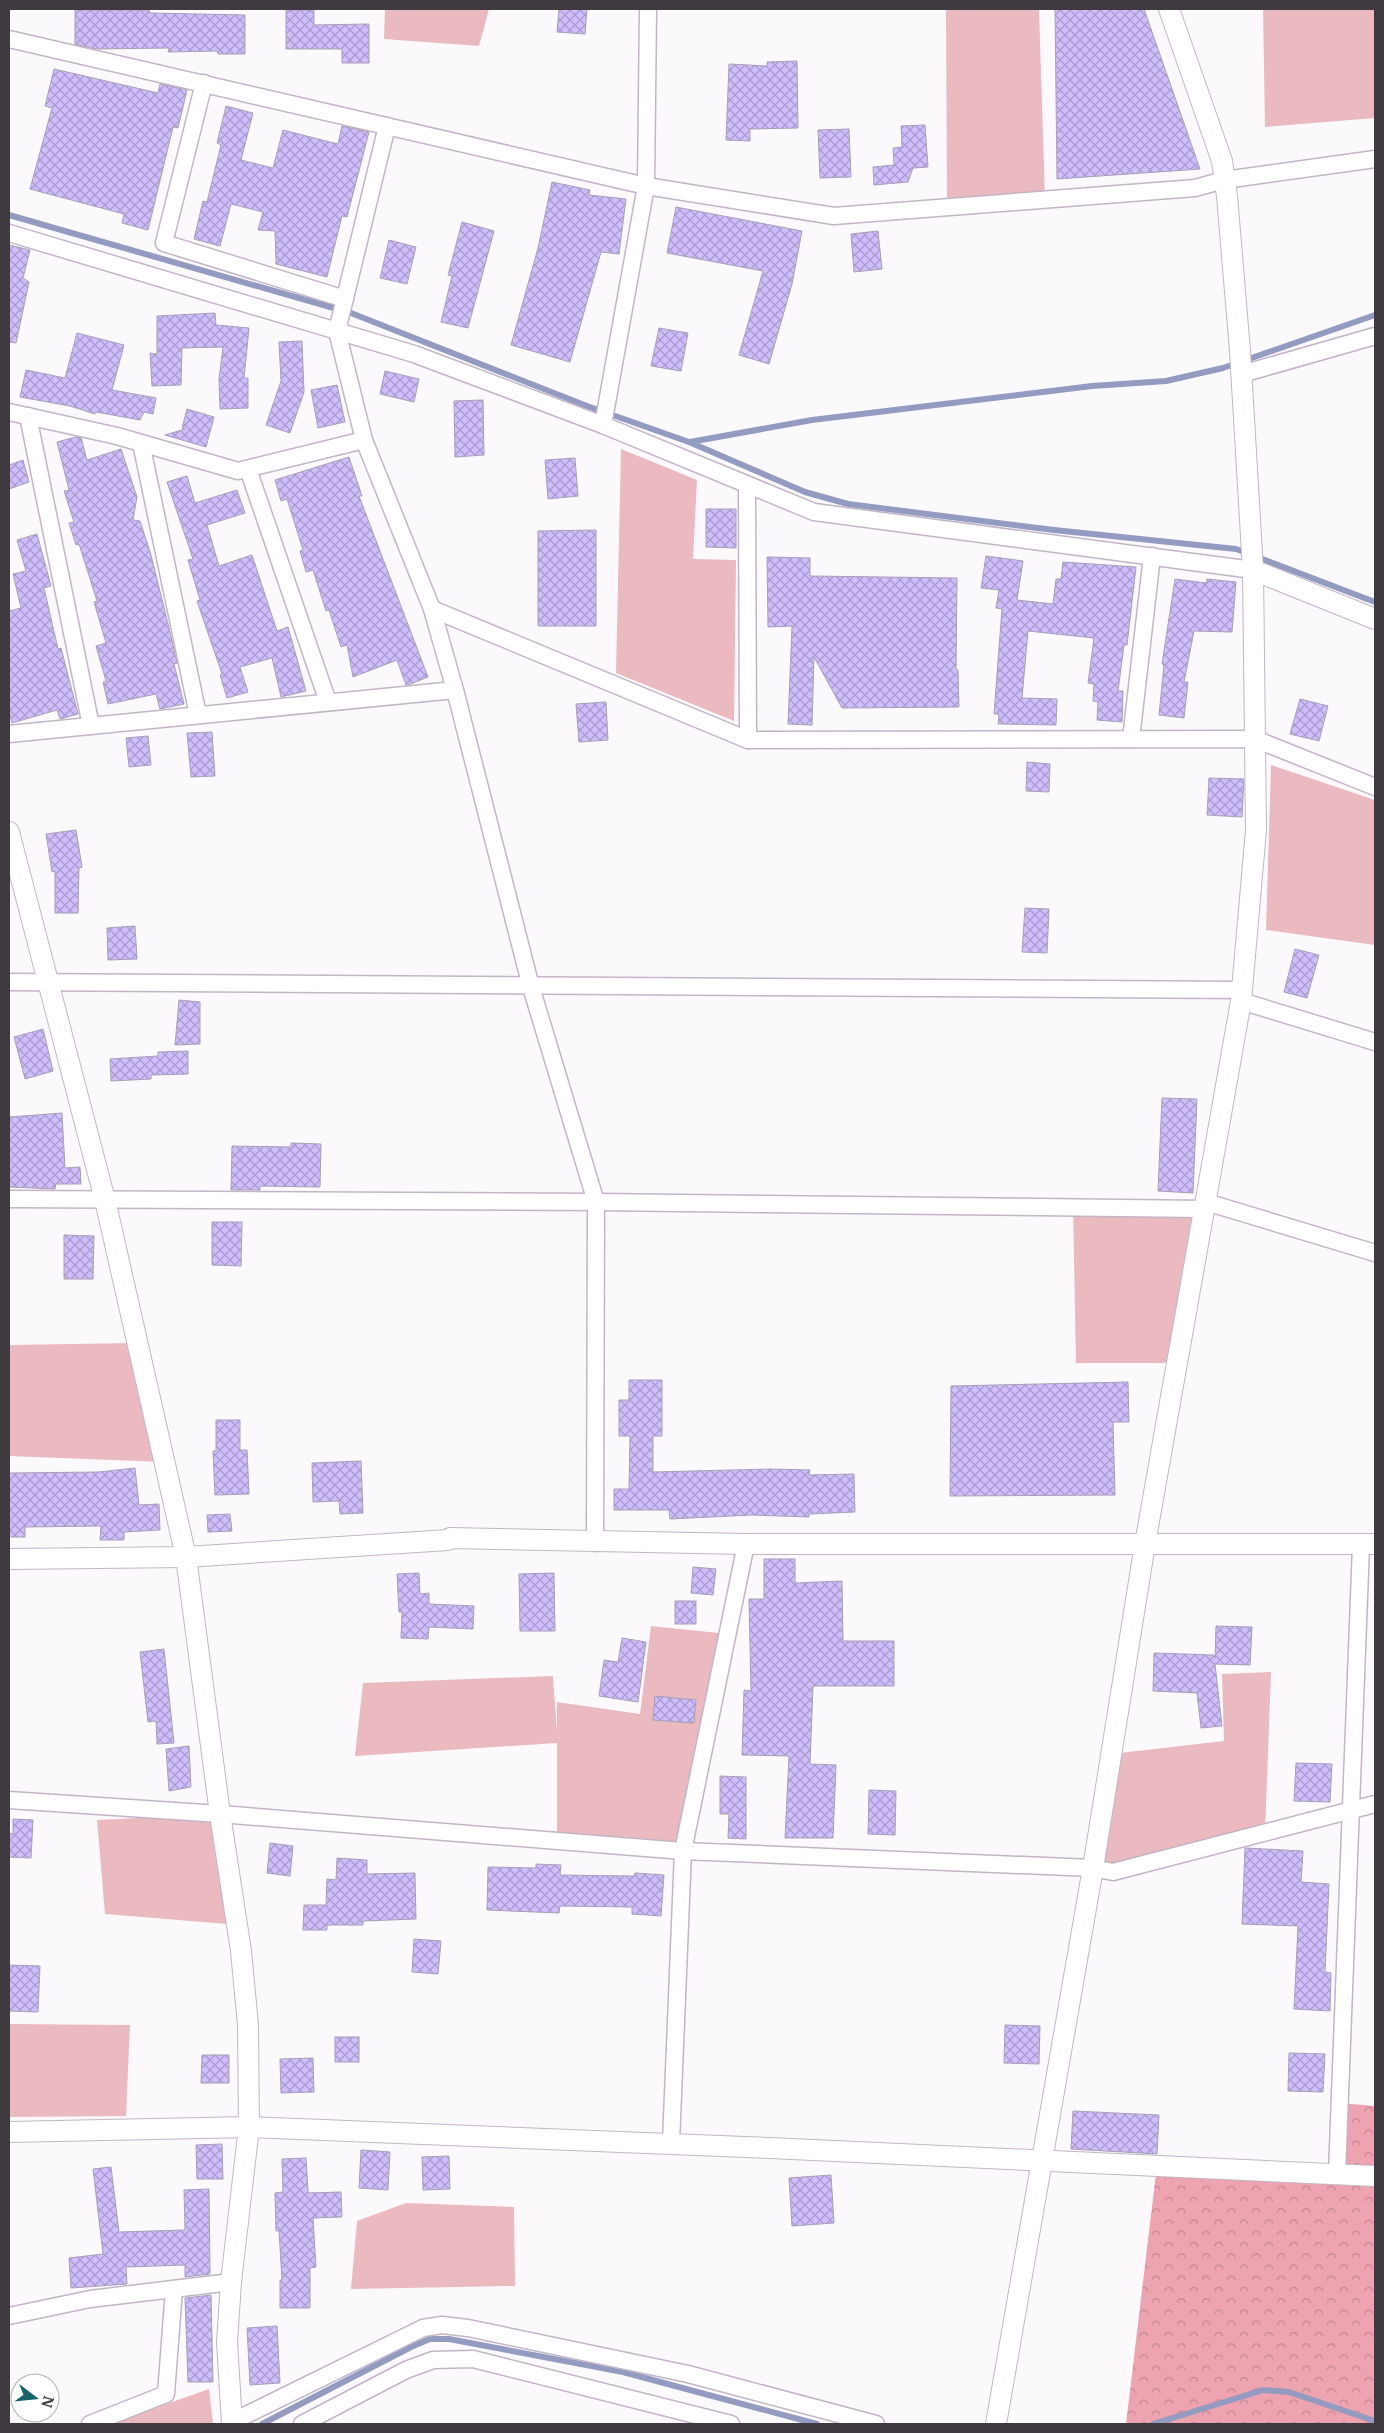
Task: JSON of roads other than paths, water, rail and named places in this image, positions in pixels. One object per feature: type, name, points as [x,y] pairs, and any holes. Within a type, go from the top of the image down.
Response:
[{"type":"street","points":[[602,425],[646,186],[648,9]]},
{"type":"street","points":[[996,2424],[1093,1868],[1146,1544],[1242,996],[1256,830],[1253,570],[1242,374],[1222,161],[1169,9]]},
{"type":"street","points":[[9,39],[646,186],[834,216],[1195,188],[1224,180],[1375,159]]},
{"type":"street","points":[[204,84],[164,243],[345,299]]},
{"type":"street","points":[[387,126],[337,331],[364,440],[432,609],[456,690],[531,987],[596,1202],[595,1543]]},
{"type":"street","points":[[9,233],[414,354],[602,425],[814,512],[1253,570],[1375,619]]},
{"type":"street","points":[[1242,374],[1375,336]]},
{"type":"street","points":[[9,412],[141,443],[238,471],[364,440]]},
{"type":"street","points":[[28,416],[92,726]]},
{"type":"street","points":[[141,443],[198,715]]},
{"type":"street","points":[[248,469],[328,702]]},
{"type":"street","points":[[747,485],[748,740]]},
{"type":"street","points":[[1131,739],[1152,556]]},
{"type":"street","points":[[432,609],[748,740],[1255,739],[1375,788]]},
{"type":"street","points":[[9,734],[456,690]]},
{"type":"street","points":[[9,832],[105,1200],[186,1557],[248,2025],[249,2126],[231,2282],[227,2342],[232,2423],[423,2328],[442,2325],[468,2328],[688,2374],[876,2424]]},
{"type":"street","points":[[9,982],[1242,996],[1375,1042]]},
{"type":"street","points":[[9,1199],[1205,1205],[1375,1253]]},
{"type":"street","points":[[9,1559],[186,1557],[448,1540],[450,1538],[595,1543],[1368,1545],[1350,1810],[1337,2174]]},
{"type":"street","points":[[671,2143],[683,1851],[746,1544]]},
{"type":"street","points":[[9,1800],[220,1814],[683,1851],[1093,1868],[1113,1872],[1375,1804]]},
{"type":"street","points":[[9,2132],[249,2126],[671,2143],[1375,2176]]},
{"type":"street","points":[[9,2316],[90,2299],[231,2282]]},
{"type":"street","points":[[90,2424],[166,2394],[174,2289]]},
{"type":"street","points":[[302,2424],[406,2370],[433,2360],[473,2359],[731,2424]]},
{"type":"waterway","points":[[9,215],[351,313],[587,406],[689,442],[805,492],[848,504],[1054,530],[1236,549],[1375,602]]},
{"type":"waterway","points":[[690,442],[812,420],[1092,386],[1166,381],[1223,368],[1375,315]]},
{"type":"waterway","points":[[262,2424],[430,2339],[449,2339],[623,2372],[817,2424]]},
{"type":"waterway","points":[[1153,2424],[1263,2390],[1289,2392],[1375,2421]]}]
